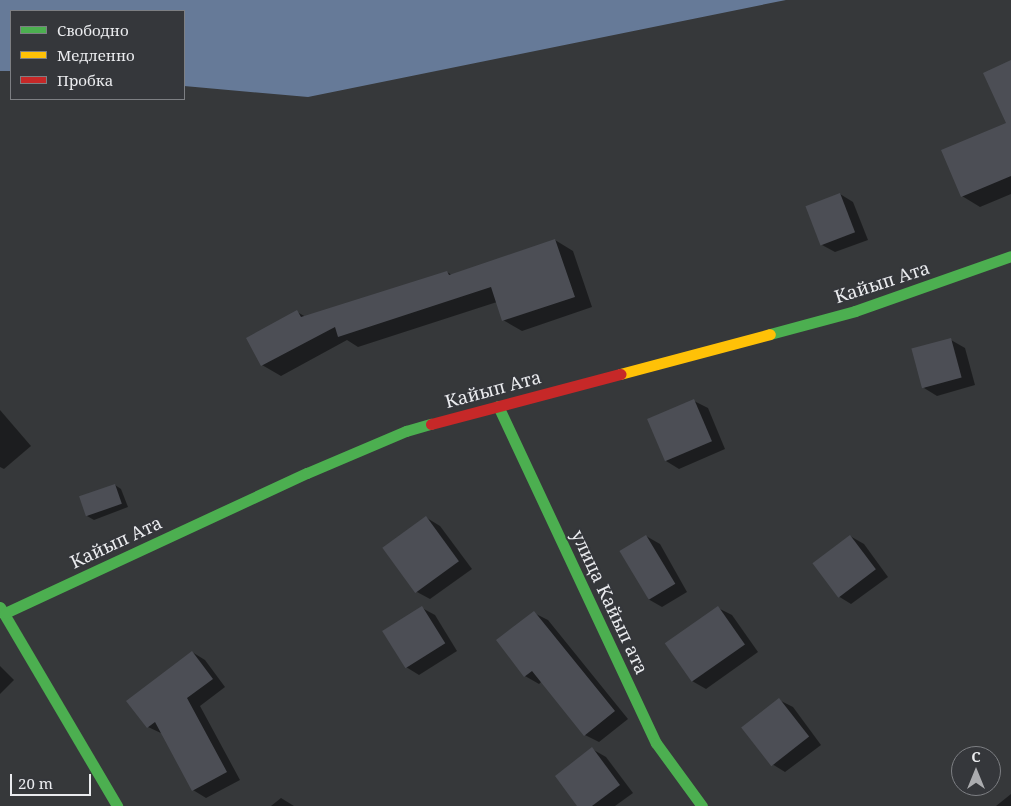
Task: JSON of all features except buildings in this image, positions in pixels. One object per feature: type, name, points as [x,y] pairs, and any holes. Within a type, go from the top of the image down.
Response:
[{"type":"street","name":"Кайып Ата","points":[[2,610],[307,473],[406,431],[855,311],[1011,256]]},
{"type":"street","name":"улица Кайып ата","points":[[498,406],[656,743],[702,806]]},
{"type":"street","points":[[2,610],[117,806]]},
{"type":"water","points":[[0,0],[786,0],[308,97],[185,86],[185,10],[10,10],[10,71],[0,71]]},
{"type":"traffic: fast","points":[[770,334],[855,311],[1011,256]]},
{"type":"traffic: fast","points":[[498,406],[656,743],[702,806]]},
{"type":"traffic: fast","points":[[5,613],[307,473],[406,431],[431,424]]},
{"type":"traffic: fast","points":[[0,607],[117,806]]},
{"type":"traffic: slow","points":[[620,374],[770,334]]},
{"type":"traffic: jam","points":[[431,424],[620,374]]}]
